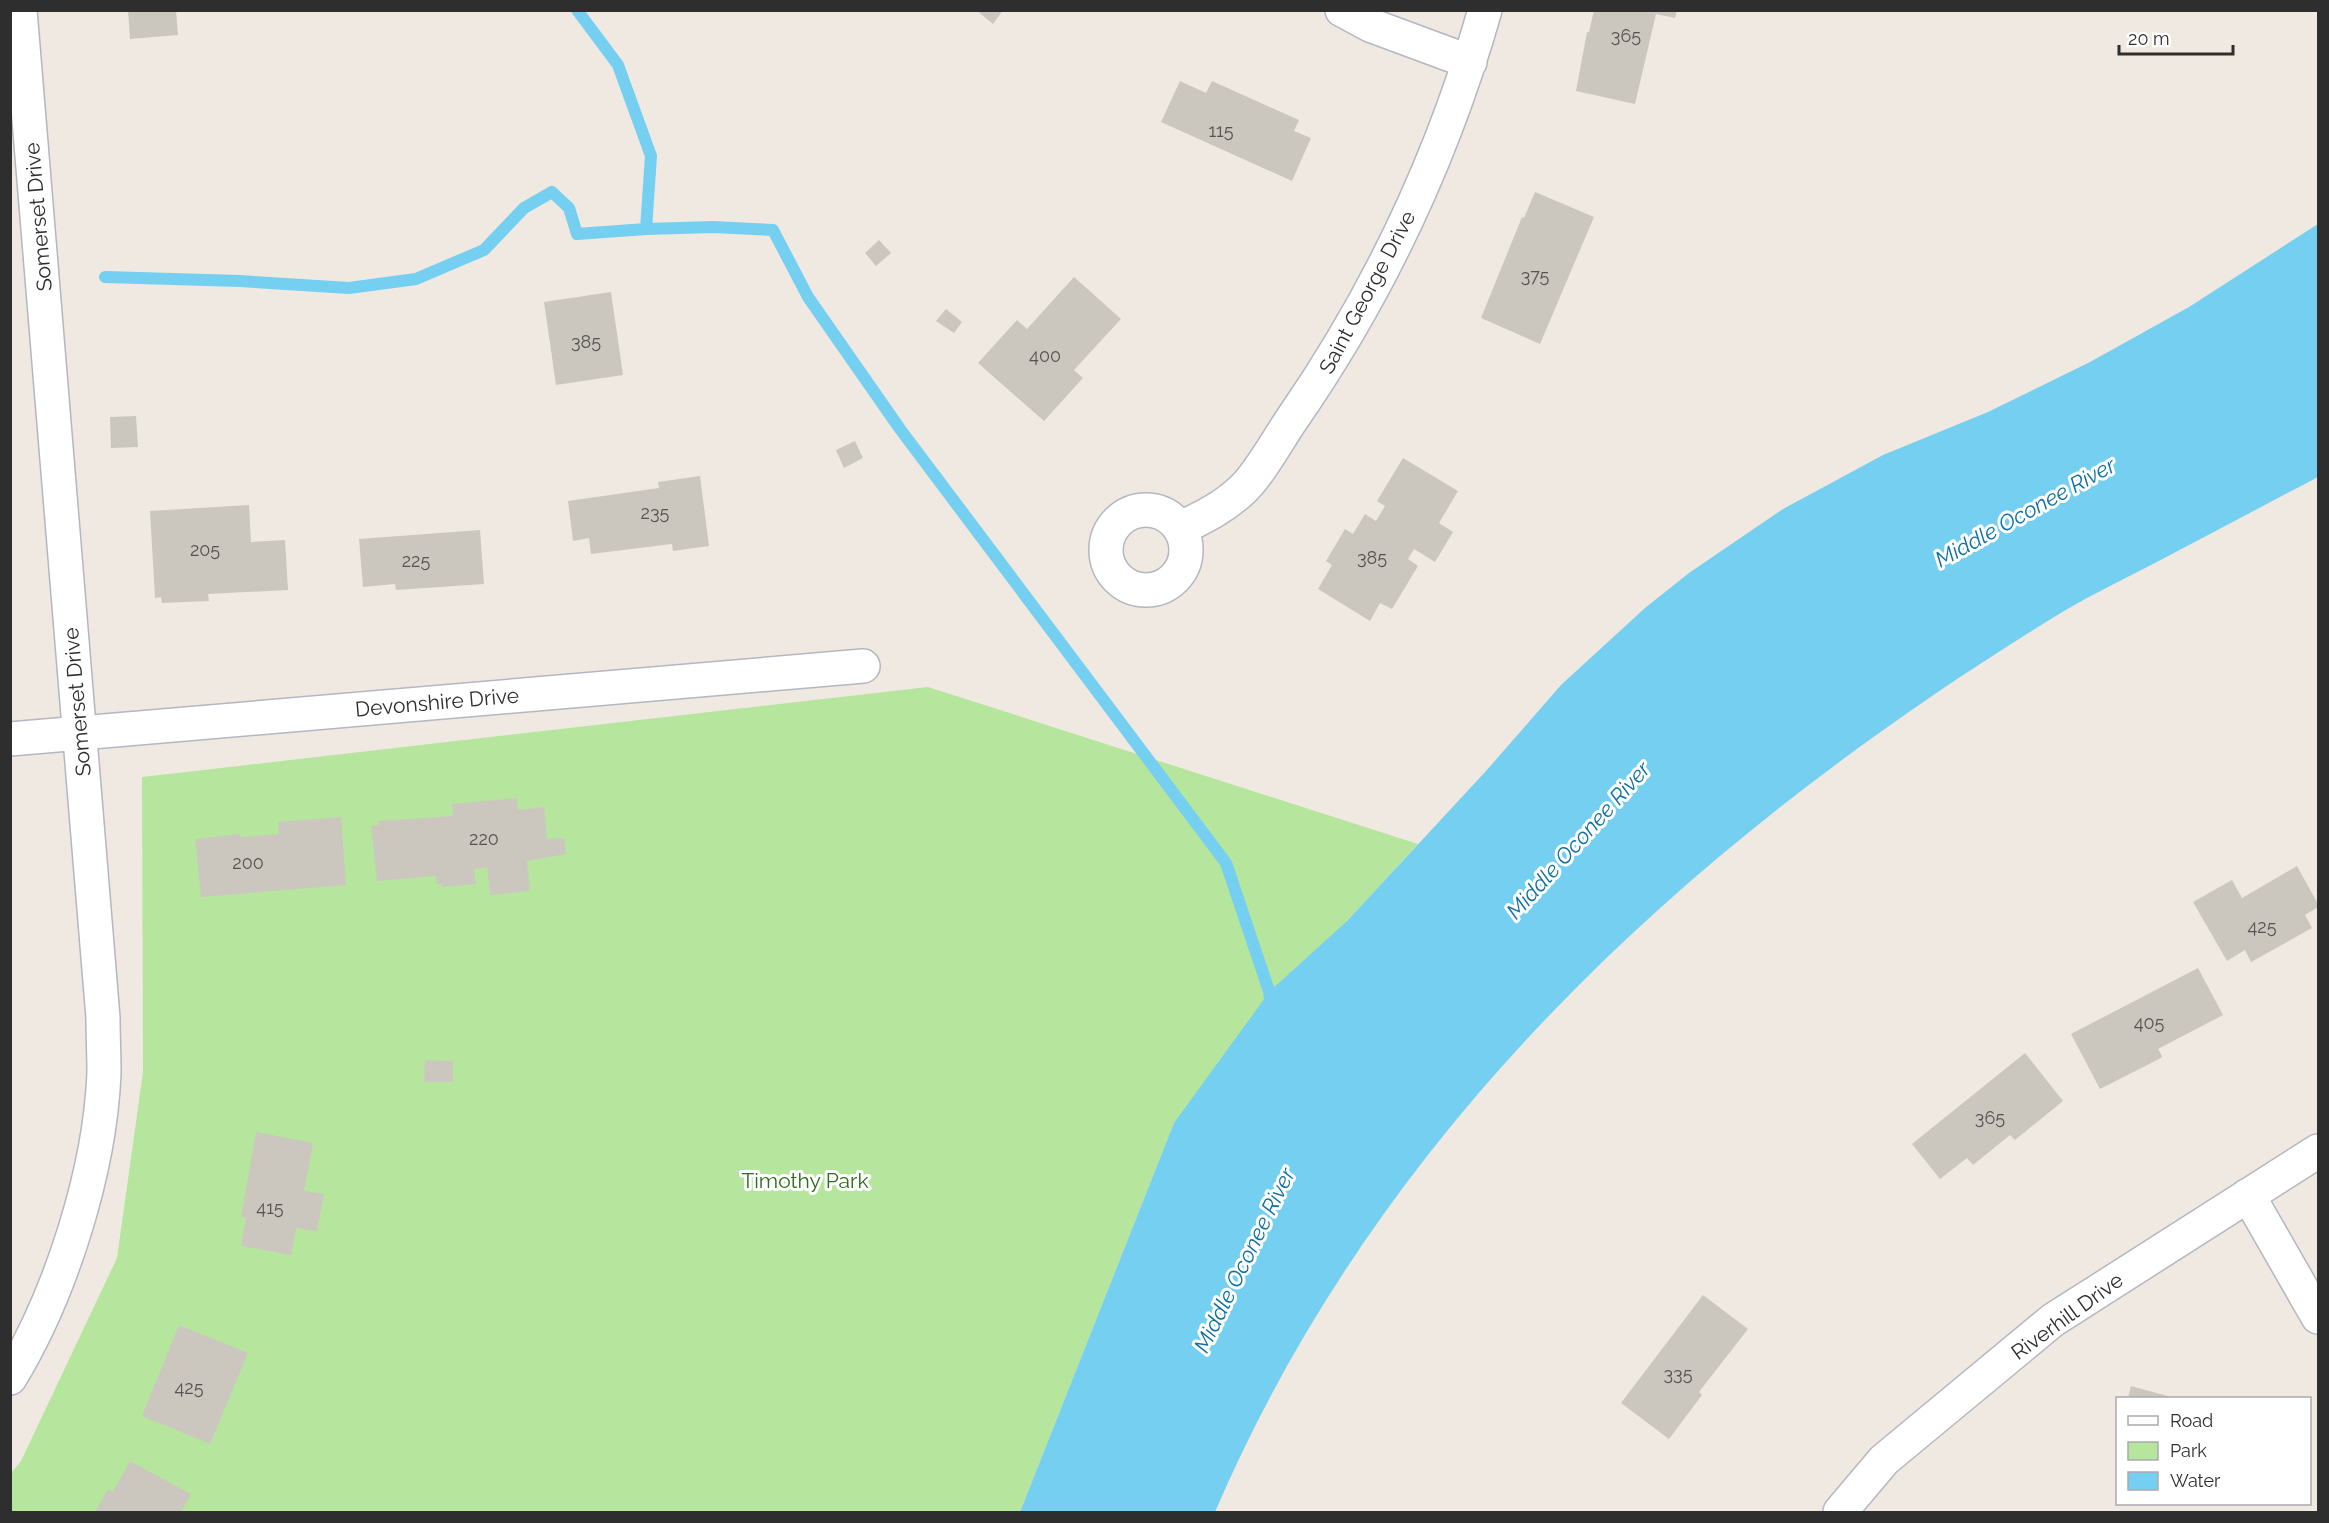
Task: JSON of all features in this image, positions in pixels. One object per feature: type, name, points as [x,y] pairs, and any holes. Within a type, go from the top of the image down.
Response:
[{"type":"street","name":"Somerset Drive","points":[[10,1378],[26,1352],[70,1246],[87,1185],[97,1133],[104,1074],[103,1018],[79,733],[17,46],[20,10]]},
{"type":"street","points":[[1342,10],[1370,25],[1470,62]]},
{"type":"street","name":"Saint George Drive","points":[[1181,528],[1216,512],[1245,488],[1330,365],[1377,280],[1423,188],[1470,62],[1485,10]]},
{"type":"street","name":"Devonshire Drive","points":[[10,739],[863,666]]},
{"type":"street","name":"Riverhill Drive","points":[[1840,1512],[1884,1460],[2053,1320],[2319,1151]]},
{"type":"street","points":[[2248,1195],[2319,1317]]},
{"type":"green space","name":"Timothy Park","points":[[928,687],[1418,844],[1347,921],[1174,1123],[1020,1512],[11,1512],[11,1473],[21,1461],[117,1258],[143,1072],[142,777]]},
{"type":"water","name":"Middle Oconee River","points":[[2318,224],[2318,477],[2064,611],[1931,697],[1803,789],[1682,889],[1568,996],[1463,1112],[1368,1236],[1285,1369],[1215,1512],[1020,1512],[1174,1123],[1270,991],[1347,921],[1486,771],[1561,685],[1645,608],[1689,573],[1783,509],[1883,455],[1988,412],[2090,362],[2189,307]]},
{"type":"building","points":[[128,10],[176,10],[178,35],[130,39]]},
{"type":"building","points":[[976,10],[1003,10],[993,24]]},
{"type":"building","points":[[1594,10],[1677,10],[1675,18],[1656,14],[1635,104],[1576,91],[1587,32],[1589,32]]},
{"type":"building","points":[[1180,81],[1206,93],[1212,81],[1299,120],[1294,131],[1311,138],[1292,181],[1161,122]]},
{"type":"building","points":[[1535,192],[1594,217],[1540,344],[1481,318],[1522,217],[1524,218]]},
{"type":"building","points":[[879,240],[891,253],[876,266],[865,253]]},
{"type":"building","points":[[1074,277],[1121,319],[1074,370],[1083,378],[1044,421],[978,363],[1017,320],[1027,329]]},
{"type":"building","points":[[611,292],[623,375],[556,385],[544,302]]},
{"type":"building","points":[[946,309],[962,322],[954,333],[936,321]]},
{"type":"building","points":[[136,416],[138,447],[111,448],[110,417]]},
{"type":"building","points":[[855,441],[863,458],[844,468],[836,450]]},
{"type":"building","points":[[1403,458],[1458,491],[1439,523],[1453,532],[1435,562],[1414,549],[1408,559],[1418,566],[1392,609],[1380,603],[1370,621],[1318,589],[1332,565],[1326,561],[1345,529],[1353,534],[1365,514],[1376,521],[1385,506],[1377,501]]},
{"type":"building","points":[[700,476],[709,546],[673,551],[672,544],[591,554],[589,538],[573,541],[568,501],[659,488],[658,482]]},
{"type":"building","points":[[249,505],[251,542],[285,540],[288,590],[208,594],[209,601],[162,603],[161,597],[155,598],[150,511]]},
{"type":"building","points":[[480,530],[484,584],[396,590],[395,584],[363,587],[359,539]]},
{"type":"building","points":[[517,798],[518,810],[544,807],[547,839],[564,838],[566,854],[527,861],[530,891],[490,895],[487,867],[474,869],[476,884],[442,887],[442,884],[437,884],[436,876],[377,881],[371,826],[379,825],[378,821],[453,816],[452,804]]},
{"type":"building","points":[[341,817],[346,885],[201,897],[195,839],[240,834],[240,837],[279,834],[278,822]]},
{"type":"building","points":[[2297,866],[2318,904],[2318,907],[2305,915],[2312,928],[2251,962],[2245,950],[2227,961],[2193,902],[2232,880],[2242,898]]},
{"type":"building","points":[[2198,968],[2223,1015],[2158,1049],[2161,1058],[2100,1089],[2071,1034]]},
{"type":"building","points":[[2025,1053],[2063,1101],[2015,1140],[2010,1135],[1973,1165],[1967,1158],[1940,1179],[1912,1144]]},
{"type":"building","points":[[425,1060],[453,1061],[453,1082],[424,1082]]},
{"type":"building","points":[[256,1132],[313,1143],[304,1191],[324,1194],[317,1231],[296,1228],[291,1255],[241,1246],[246,1218],[241,1217]]},
{"type":"building","points":[[1703,1295],[1748,1329],[1699,1392],[1702,1395],[1669,1439],[1621,1403]]},
{"type":"building","points":[[179,1325],[248,1353],[210,1444],[142,1416]]},
{"type":"building","points":[[2131,1386],[2171,1397],[2128,1397]]},
{"type":"building","points":[[130,1461],[191,1494],[181,1512],[95,1512],[108,1489],[113,1492]]},
{"type":"waterway","points":[[577,10],[618,65],[651,156],[646,229],[713,227],[773,230],[808,297],[900,429],[1226,863],[1269,991],[1271,1007]]},
{"type":"waterway","points":[[105,277],[240,281],[349,288],[416,279],[484,250],[524,208],[552,192],[569,208],[577,234],[646,229]]}]
